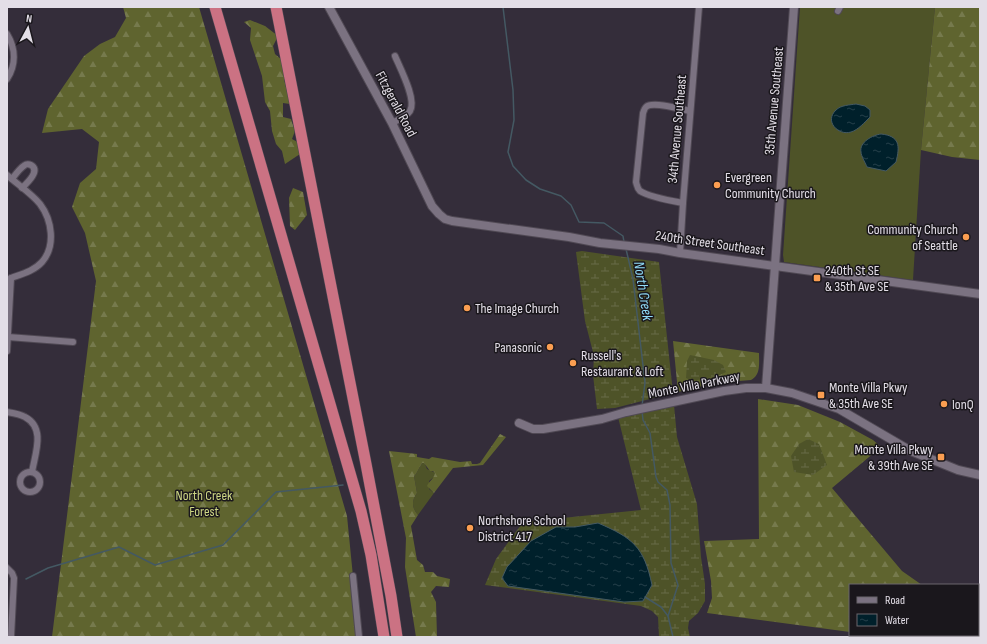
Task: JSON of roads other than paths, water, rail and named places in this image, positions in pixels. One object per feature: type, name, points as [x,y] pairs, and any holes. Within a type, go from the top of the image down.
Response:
[{"type":"highway","points":[[215,7],[361,510],[371,556],[384,637]]},
{"type":"highway","points":[[220,7],[366,514],[378,572],[388,637]]},
{"type":"highway","points":[[276,7],[347,355],[390,554],[398,596],[403,637]]},
{"type":"highway","points":[[284,7],[391,596],[397,637]]},
{"type":"street","name":"Fitzgerald Road","points":[[329,7],[392,123],[432,206],[439,214]]},
{"type":"street","name":"34th Avenue Southeast","points":[[680,253],[699,7]]},
{"type":"street","name":"35th Avenue Southeast","points":[[766,388],[794,7]]},
{"type":"street","points":[[7,34],[11,41],[14,63],[8,79]]},
{"type":"street","points":[[392,123],[405,116],[410,111],[412,105],[412,98],[395,56]]},
{"type":"street","points":[[683,203],[663,199],[640,191],[636,182],[643,113],[646,108],[651,105],[661,105],[690,110]]},
{"type":"street","points":[[7,351],[9,276],[28,272],[41,263],[48,253],[50,241],[50,229],[47,216],[39,203],[9,177],[24,166],[32,166],[34,174],[22,188]]},
{"type":"street","name":"240th Street Southeast","points":[[439,214],[445,218],[457,222],[980,294]]},
{"type":"street","points":[[8,337],[73,342]]},
{"type":"street","name":"Monte Villa Parkway","points":[[519,423],[533,428],[543,429],[602,419],[655,405],[724,391],[746,388],[766,388],[813,399],[839,409],[911,450],[958,470],[980,475]]},
{"type":"street","points":[[7,412],[26,417],[35,426],[38,432],[38,441],[32,472]]},
{"type":"street","points":[[7,568],[12,573],[14,578],[11,637]]},
{"type":"street","points":[[353,576],[359,637]]},
{"type":"water","points":[[856,104],[865,106],[870,110],[870,117],[854,131],[846,133],[837,130],[831,119],[833,114],[840,107]]},
{"type":"water","points":[[881,134],[892,137],[897,143],[898,147],[896,162],[886,171],[867,167],[861,154],[861,148],[864,142],[871,137]]},
{"type":"water","points":[[598,523],[610,528],[628,539],[641,553],[649,572],[652,585],[643,601],[624,602],[508,586],[502,578],[507,567],[531,541],[556,527],[575,527]]},
{"type":"waterway","name":"North Creek","points":[[503,7],[513,90],[514,120],[508,152],[513,166],[526,180],[540,189],[561,196],[571,205],[579,222],[604,223],[623,236],[624,242]]},
{"type":"waterway","name":"North Creek","points":[[626,249],[633,279],[645,383],[642,406]]},
{"type":"waterway","name":"North Creek","points":[[642,411],[643,420],[650,433],[656,477],[658,482],[667,490],[670,505],[671,563],[678,585],[668,616],[673,637]]},
{"type":"waterway","points":[[26,579],[48,568],[119,547],[155,565],[223,545],[276,492],[343,485]]},
{"type":"waterway","points":[[645,597],[661,607],[668,616]]},
{"type":"place","name":"Evergreen Community Church","points":[[717,185]]},
{"type":"place","name":"Community Church of Seattle","points":[[966,237]]},
{"type":"place","name":"240th St SE & 35th Ave SE","points":[[817,278]]},
{"type":"place","name":"The Image Church","points":[[467,308]]},
{"type":"place","name":"Panasonic","points":[[550,347]]},
{"type":"place","name":"Russell's Restaurant & Loft","points":[[573,363]]},
{"type":"place","name":"Monte Villa Pkwy & 35th Ave SE","points":[[821,395]]},
{"type":"place","name":"IonQ","points":[[944,404]]},
{"type":"place","name":"Monte Villa Pkwy & 39th Ave SE","points":[[941,457]]},
{"type":"place","name":"Northshore School District 417","points":[[470,528]]},
{"type":"park label","name":"North Creek Forest","points":[[204,504]]}]
